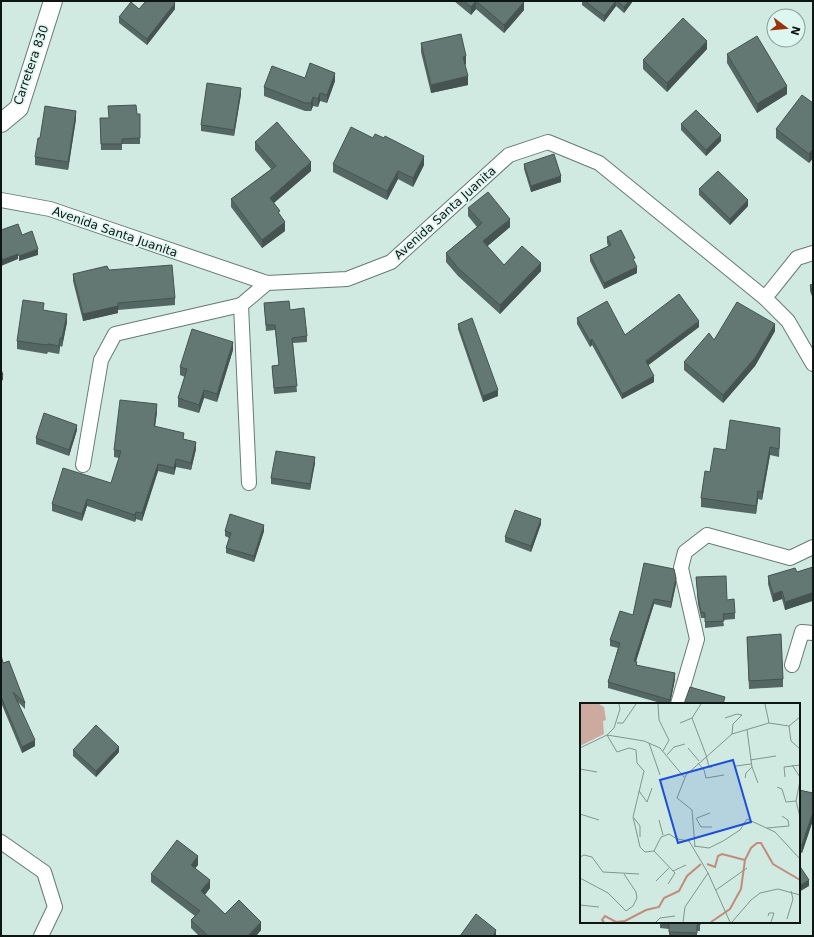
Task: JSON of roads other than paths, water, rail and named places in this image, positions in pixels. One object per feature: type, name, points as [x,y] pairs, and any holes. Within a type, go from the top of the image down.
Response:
[{"type":"street","name":"Carretera 830","points":[[1,122],[19,108],[53,1]]},
{"type":"street","name":"Avenida Santa Juanita","points":[[1,200],[50,209],[267,283],[346,279],[391,262],[509,155],[548,142],[599,163],[765,298],[788,321],[813,364]]},
{"type":"street","points":[[765,298],[797,258],[813,252]]},
{"type":"street","points":[[83,465],[101,360],[115,334],[241,305],[267,283]]},
{"type":"street","points":[[241,305],[248,483]]},
{"type":"street","points":[[678,703],[697,640],[681,568],[685,552],[707,535],[790,558],[813,547]]},
{"type":"street","points":[[792,664],[802,632],[813,633]]},
{"type":"street","points":[[1,842],[44,872],[55,907],[41,936]]}]
